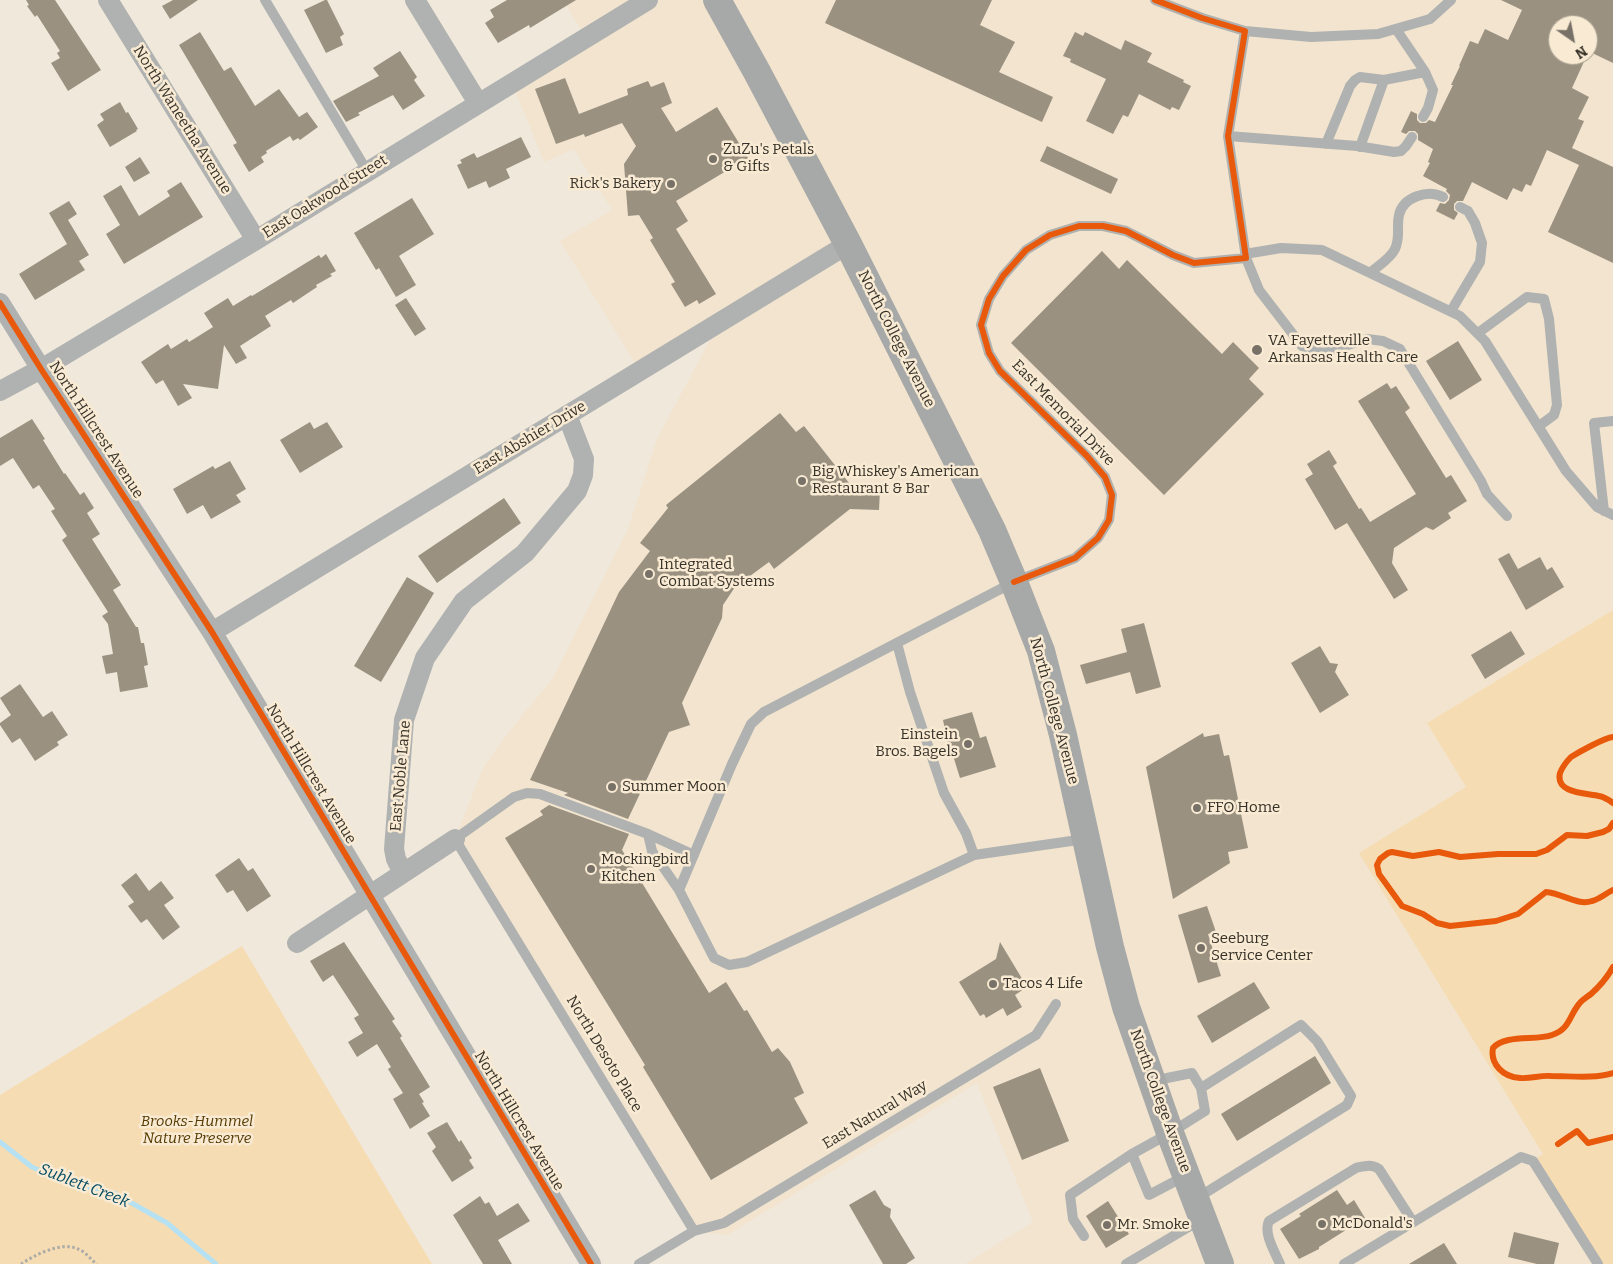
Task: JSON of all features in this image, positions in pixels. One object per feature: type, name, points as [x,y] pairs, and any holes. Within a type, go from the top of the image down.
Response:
[{"type":"main road","name":"North College Avenue","points":[[717,0],[848,244],[992,530],[1014,582],[1041,651],[1063,736],[1110,948],[1126,1007],[1218,1263]]},
{"type":"street","name":"North Waneetha Avenue","points":[[108,0],[256,240]]},
{"type":"street","points":[[415,0],[478,104]]},
{"type":"street","name":"East Oakwood Street","points":[[0,391],[41,369],[256,240],[648,0]]},
{"type":"street","name":"East Abshier Drive","points":[[212,632],[848,244]]},
{"type":"street","name":"North Hillcrest Avenue","points":[[0,303],[212,632],[591,1264]]},
{"type":"street","name":"East Noble Lane","points":[[403,873],[396,859],[394,849],[404,720],[425,658],[464,601],[525,553],[577,490],[583,475],[584,458],[567,415]]},
{"type":"street","points":[[297,943],[455,839]]},
{"type":"lane","points":[[265,0],[368,171]]},
{"type":"lane","points":[[1155,0],[1202,18],[1245,30],[1312,37],[1378,34],[1430,18],[1451,0]]},
{"type":"lane","points":[[1396,29],[1425,72],[1434,90],[1423,117]]},
{"type":"lane","points":[[1245,30],[1228,136],[1246,256],[1259,290],[1302,346],[1322,353],[1367,339],[1383,341],[1400,349],[1481,481],[1487,494],[1507,516]]},
{"type":"lane","points":[[1326,144],[1350,86],[1355,80],[1360,77],[1384,80],[1425,72]]},
{"type":"lane","points":[[1360,147],[1384,80]]},
{"type":"lane","points":[[1228,136],[1360,147],[1394,152],[1401,151],[1412,137]]},
{"type":"lane","points":[[1370,273],[1394,251],[1399,238],[1399,214],[1407,203],[1424,194],[1437,194],[1443,197]]},
{"type":"lane","points":[[1451,311],[1480,262],[1482,244],[1475,223],[1468,212],[1460,207]]},
{"type":"lane","name":"East Memorial Drive","points":[[679,890],[732,764],[755,719],[773,707],[1014,582],[1075,558],[1098,538],[1109,520],[1112,495],[1105,477],[1087,456],[1000,371],[990,353],[981,325],[989,299],[1003,276],[1026,250],[1050,235],[1079,226],[1103,226],[1126,231],[1173,255],[1194,263],[1246,256],[1281,248],[1322,250],[1451,311],[1460,316],[1485,341],[1566,470],[1596,507],[1609,513]]},
{"type":"lane","points":[[1478,333],[1527,297],[1544,299],[1549,319],[1557,405],[1554,415],[1539,426]]},
{"type":"lane","points":[[1609,513],[1594,423],[1613,421]]},
{"type":"lane","points":[[897,644],[910,692],[944,793],[966,833],[974,855]]},
{"type":"lane","points":[[455,839],[514,797],[527,793],[540,794],[648,834],[694,855]]},
{"type":"lane","points":[[648,834],[652,851],[679,890],[714,958],[729,965],[747,962],[974,855],[1086,839]]},
{"type":"lane","name":"North Desoto Place","points":[[455,839],[694,1231]]},
{"type":"lane","name":"East Natural Way","points":[[694,1231],[724,1223],[1036,1035],[1056,1004]]},
{"type":"lane","points":[[1126,1264],[1195,1198],[1348,1105],[1351,1096],[1317,1041],[1301,1025],[1201,1088]]},
{"type":"lane","points":[[1084,1236],[1073,1219],[1070,1194],[1132,1154],[1205,1111],[1201,1088],[1192,1073],[1152,1082]]},
{"type":"lane","points":[[1132,1154],[1149,1195],[1195,1198]]},
{"type":"lane","points":[[1344,1264],[1521,1158],[1533,1161],[1598,1264]]},
{"type":"lane","points":[[1280,1264],[1267,1232],[1269,1221],[1356,1168],[1374,1166],[1379,1169],[1413,1222]]},
{"type":"lane","points":[[639,1264],[694,1231]]},
{"type":"path","points":[[21,1264],[56,1247],[78,1248],[97,1264]]},
{"type":"shaded area","points":[[563,0],[1613,0],[1613,610],[1427,723],[1466,787],[1543,1155],[1533,1161],[1598,1264],[965,1264],[1033,1222],[977,1083],[727,1235],[694,1231],[455,839],[483,768],[508,733],[553,678],[628,529],[657,439],[719,323],[640,371],[560,241],[612,210],[574,149],[544,162],[512,83],[586,38]]},
{"type":"green space","points":[[1613,610],[1613,1264],[1598,1264],[1533,1161],[1543,1154],[1359,853],[1466,787],[1427,723]]},
{"type":"green space","name":"Brooks-Hummel Nature Preserve","points":[[242,946],[432,1264],[0,1264],[0,1095]]},
{"type":"building","points":[[26,0],[55,0],[101,70],[68,91],[51,63],[60,58],[57,53],[60,51],[37,15],[35,17],[27,6],[29,5]]},
{"type":"building","points":[[173,0],[198,0],[170,19],[162,6]]},
{"type":"building","points":[[327,0],[344,34],[340,37],[343,45],[326,53],[304,10]]},
{"type":"building","points":[[507,0],[576,0],[530,28],[529,25],[498,43],[485,23],[494,17],[490,10]]},
{"type":"building","points":[[836,0],[992,0],[980,25],[1015,42],[999,72],[1053,97],[1042,122],[825,23]]},
{"type":"building","points":[[1501,0],[1613,0],[1613,63],[1598,56],[1598,15],[1548,15],[1548,65],[1582,65],[1572,88],[1589,97],[1578,119],[1584,121],[1572,148],[1613,167],[1613,263],[1548,232],[1579,165],[1547,150],[1531,186],[1526,184],[1522,192],[1513,188],[1507,200],[1472,182],[1463,201],[1457,201],[1454,204],[1454,210],[1458,213],[1454,220],[1436,211],[1440,203],[1445,204],[1449,200],[1450,195],[1446,191],[1447,189],[1423,176],[1430,163],[1428,162],[1433,149],[1418,140],[1418,134],[1415,131],[1409,131],[1406,134],[1401,132],[1411,111],[1417,114],[1417,120],[1420,123],[1426,123],[1429,120],[1435,122],[1453,85],[1451,85],[1470,41],[1478,44],[1485,29],[1508,40],[1522,10]]},
{"type":"building","points":[[200,32],[224,71],[231,67],[255,106],[279,89],[299,117],[307,112],[318,127],[300,140],[298,138],[293,141],[290,136],[266,151],[267,153],[261,157],[264,162],[249,172],[233,145],[237,143],[179,45]]},
{"type":"building","points":[[1075,32],[1083,36],[1085,32],[1121,50],[1125,40],[1152,53],[1147,62],[1184,80],[1183,82],[1191,86],[1179,110],[1172,107],[1170,110],[1139,94],[1128,117],[1123,115],[1113,134],[1086,121],[1106,79],[1070,62],[1071,59],[1063,56]]},
{"type":"building","points":[[400,51],[417,77],[414,80],[425,96],[403,110],[393,95],[358,113],[360,115],[346,122],[333,101],[379,76],[373,68]]},
{"type":"building","points":[[565,78],[579,114],[628,95],[627,89],[648,81],[651,87],[664,82],[672,103],[661,108],[676,132],[717,107],[748,158],[676,201],[688,221],[676,229],[716,294],[699,304],[697,300],[685,307],[671,284],[675,282],[650,240],[653,238],[639,215],[628,216],[624,164],[636,146],[622,123],[585,137],[584,134],[556,144],[535,89]]},
{"type":"building","points":[[120,102],[138,129],[110,147],[97,125],[104,120],[100,114]]},
{"type":"building","points":[[521,137],[531,157],[506,169],[510,178],[489,188],[486,181],[468,189],[457,165],[462,163],[460,160],[474,153],[477,158]]},
{"type":"building","points":[[1047,146],[1118,179],[1111,194],[1040,161]]},
{"type":"building","points":[[140,157],[150,173],[134,182],[125,167]]},
{"type":"building","points":[[181,182],[203,217],[124,264],[106,234],[120,225],[103,196],[121,185],[139,216],[170,196],[167,191]]},
{"type":"building","points":[[412,198],[434,234],[399,256],[416,285],[396,297],[379,268],[376,270],[354,233]]},
{"type":"building","points":[[69,201],[77,214],[68,220],[89,255],[79,261],[85,270],[35,300],[19,274],[67,244],[49,213]]},
{"type":"building","points":[[1102,251],[1119,269],[1127,260],[1222,354],[1233,342],[1259,368],[1249,379],[1264,394],[1164,495],[1011,343]]},
{"type":"building","points":[[326,254],[336,271],[330,274],[332,276],[316,285],[317,287],[293,303],[291,300],[265,316],[271,326],[240,346],[247,358],[236,364],[224,345],[218,389],[183,384],[192,398],[178,406],[163,380],[156,384],[141,362],[168,344],[171,349],[187,339],[189,342],[213,327],[204,313],[228,298],[233,306],[319,255],[321,258]]},
{"type":"building","points":[[406,298],[426,329],[415,336],[395,305]]},
{"type":"building","points":[[1458,341],[1482,380],[1450,400],[1426,361]]},
{"type":"building","points":[[1387,383],[1391,389],[1396,386],[1410,408],[1405,412],[1446,478],[1451,475],[1467,501],[1448,513],[1451,518],[1433,530],[1426,527],[1394,548],[1392,563],[1408,590],[1394,599],[1347,523],[1335,530],[1305,479],[1313,474],[1307,464],[1329,450],[1337,463],[1333,466],[1359,509],[1361,508],[1370,522],[1416,494],[1358,401]]},
{"type":"building","points":[[780,413],[796,432],[804,426],[853,488],[880,489],[879,510],[850,509],[774,569],[769,562],[735,587],[723,605],[722,618],[682,703],[690,725],[669,732],[628,819],[564,795],[568,793],[530,780],[619,592],[650,551],[640,543],[668,508],[666,505]]},
{"type":"building","points":[[32,419],[64,474],[80,495],[84,492],[94,508],[87,513],[100,534],[92,539],[121,585],[113,590],[136,627],[138,627],[141,643],[144,643],[148,665],[144,666],[148,687],[120,692],[117,672],[106,674],[102,656],[113,654],[108,624],[102,616],[108,612],[62,540],[67,536],[51,511],[55,509],[39,485],[33,489],[13,458],[0,466],[0,438]]},
{"type":"building","points":[[310,422],[314,429],[327,422],[343,447],[300,473],[280,440]]},
{"type":"building","points":[[230,461],[246,489],[236,495],[241,502],[211,519],[203,505],[187,514],[173,489],[213,466],[215,469]]},
{"type":"building","points":[[504,498],[521,523],[437,583],[418,556]]},
{"type":"building","points":[[1509,553],[1518,569],[1540,557],[1547,570],[1552,567],[1564,587],[1526,610],[1498,559]]},
{"type":"building","points":[[407,577],[434,593],[381,682],[354,666]]},
{"type":"building","points":[[1144,623],[1161,687],[1136,694],[1130,672],[1086,684],[1080,665],[1127,652],[1121,629]]},
{"type":"building","points":[[1511,631],[1525,654],[1485,679],[1471,655]]},
{"type":"building","points":[[1320,646],[1330,663],[1338,664],[1335,672],[1349,695],[1320,713],[1291,663]]},
{"type":"building","points":[[20,684],[43,717],[52,711],[68,735],[57,742],[59,745],[35,761],[20,738],[12,743],[0,725],[11,715],[0,698]]},
{"type":"building","name":"Einstein Bros. Bagels","points":[[972,712],[980,738],[986,736],[996,767],[960,778],[951,749],[949,749],[943,720]]},
{"type":"building","name":"FFO Home","points":[[1203,733],[1204,737],[1219,734],[1224,756],[1229,755],[1248,848],[1228,852],[1230,863],[1173,899],[1146,767]]},
{"type":"building","points":[[549,805],[629,834],[622,850],[709,993],[726,982],[744,1011],[747,1010],[772,1052],[778,1048],[790,1062],[804,1093],[794,1098],[808,1123],[711,1180],[643,1067],[645,1065],[505,838],[543,815],[540,811]]},
{"type":"building","points":[[239,858],[248,871],[253,868],[271,896],[247,912],[233,890],[227,893],[215,875]]},
{"type":"building","points":[[136,873],[149,891],[161,881],[174,898],[164,905],[180,927],[163,940],[147,919],[141,923],[128,906],[134,902],[121,885]]},
{"type":"building","name":"Seeburg Service Center","points":[[1207,906],[1216,932],[1208,934],[1221,976],[1198,983],[1178,915]]},
{"type":"building","points":[[344,942],[395,1019],[392,1021],[402,1036],[400,1038],[430,1087],[419,1094],[430,1116],[410,1129],[393,1099],[403,1093],[388,1069],[391,1067],[377,1044],[357,1057],[348,1042],[363,1033],[354,1018],[359,1015],[333,975],[323,982],[310,961]]},
{"type":"building","name":"Tacos 4 Life","points":[[1000,942],[1027,987],[1015,995],[1022,1007],[1007,1016],[1003,1008],[986,1018],[984,1014],[980,1016],[959,982],[996,959]]},
{"type":"building","points":[[1254,982],[1270,1008],[1212,1043],[1197,1016]]},
{"type":"building","points":[[1315,1056],[1331,1083],[1237,1141],[1221,1114]]},
{"type":"building","points":[[1040,1068],[1069,1141],[1022,1160],[993,1087]]},
{"type":"building","points":[[447,1122],[459,1142],[461,1140],[472,1158],[469,1160],[474,1168],[452,1182],[432,1151],[436,1147],[427,1133]]},
{"type":"building","points":[[875,1190],[884,1205],[891,1209],[890,1217],[915,1258],[906,1264],[883,1264],[849,1205]]},
{"type":"building","name":"McDonald's","points":[[1337,1190],[1347,1205],[1354,1200],[1365,1218],[1319,1247],[1319,1249],[1299,1259],[1280,1229],[1301,1216],[1299,1214]]},
{"type":"building","points":[[480,1196],[485,1204],[489,1202],[497,1216],[518,1203],[530,1221],[498,1240],[512,1264],[483,1264],[453,1215]]},
{"type":"building","name":"Mr. Smoke","points":[[1108,1201],[1129,1234],[1106,1248],[1086,1216]]},
{"type":"building","points":[[1514,1232],[1559,1243],[1554,1264],[1537,1264],[1508,1257]]},
{"type":"building","points":[[1444,1243],[1457,1264],[1409,1264]]},
{"type":"waterway","name":"Sublett Creek","points":[[0,1142],[32,1167],[65,1182],[114,1193],[167,1223],[216,1264]]},
{"type":"cycle path","points":[[1014,582],[1075,558],[1098,538],[1109,520],[1112,495],[1105,477],[1087,456],[1000,371],[989,353],[981,325],[989,299],[1003,276],[1026,250],[1050,235],[1079,226],[1103,226],[1126,231],[1173,255],[1194,263],[1246,258],[1228,136],[1245,31],[1202,18],[1155,0]]},
{"type":"cycle path","points":[[0,303],[212,632],[591,1264]]},
{"type":"cycle path","points":[[1613,737],[1598,742],[1571,757],[1560,773],[1562,785],[1567,789],[1601,796],[1613,803]]},
{"type":"cycle path","points":[[1613,823],[1609,829],[1603,832],[1587,836],[1567,835],[1547,850],[1536,854],[1460,857],[1439,852],[1413,856],[1392,852],[1380,859],[1377,865],[1379,874],[1402,906],[1423,914],[1437,923],[1450,926],[1496,921],[1518,914],[1546,892],[1575,901],[1586,902],[1598,899],[1613,890]]},
{"type":"cycle path","points":[[1613,967],[1600,985],[1579,1004],[1566,1026],[1558,1032],[1545,1037],[1513,1039],[1498,1044],[1493,1048],[1494,1059],[1499,1069],[1514,1077],[1590,1077],[1613,1073]]},
{"type":"cycle path","points":[[1558,1144],[1577,1131],[1588,1143],[1613,1137]]},
{"type":"place","name":"ZuZu's Petals & Gifts","points":[[713,159]]},
{"type":"place","name":"Rick's Bakery","points":[[671,184]]},
{"type":"place","name":"VA Fayetteville Arkansas Health Care","points":[[1257,350]]},
{"type":"place","name":"Big Whiskey's American Restaurant & Bar","points":[[802,481]]},
{"type":"place","name":"Integrated Combat Systems","points":[[649,574]]},
{"type":"place","name":"Einstein Bros. Bagels","points":[[968,744]]},
{"type":"place","name":"Summer Moon","points":[[612,787]]},
{"type":"place","name":"FFO Home","points":[[1197,808]]},
{"type":"place","name":"Mockingbird Kitchen","points":[[591,869]]},
{"type":"place","name":"Seeburg Service Center","points":[[1201,948]]},
{"type":"place","name":"Tacos 4 Life","points":[[993,984]]},
{"type":"place","name":"McDonald's","points":[[1322,1224]]},
{"type":"place","name":"Mr. Smoke","points":[[1107,1225]]}]
